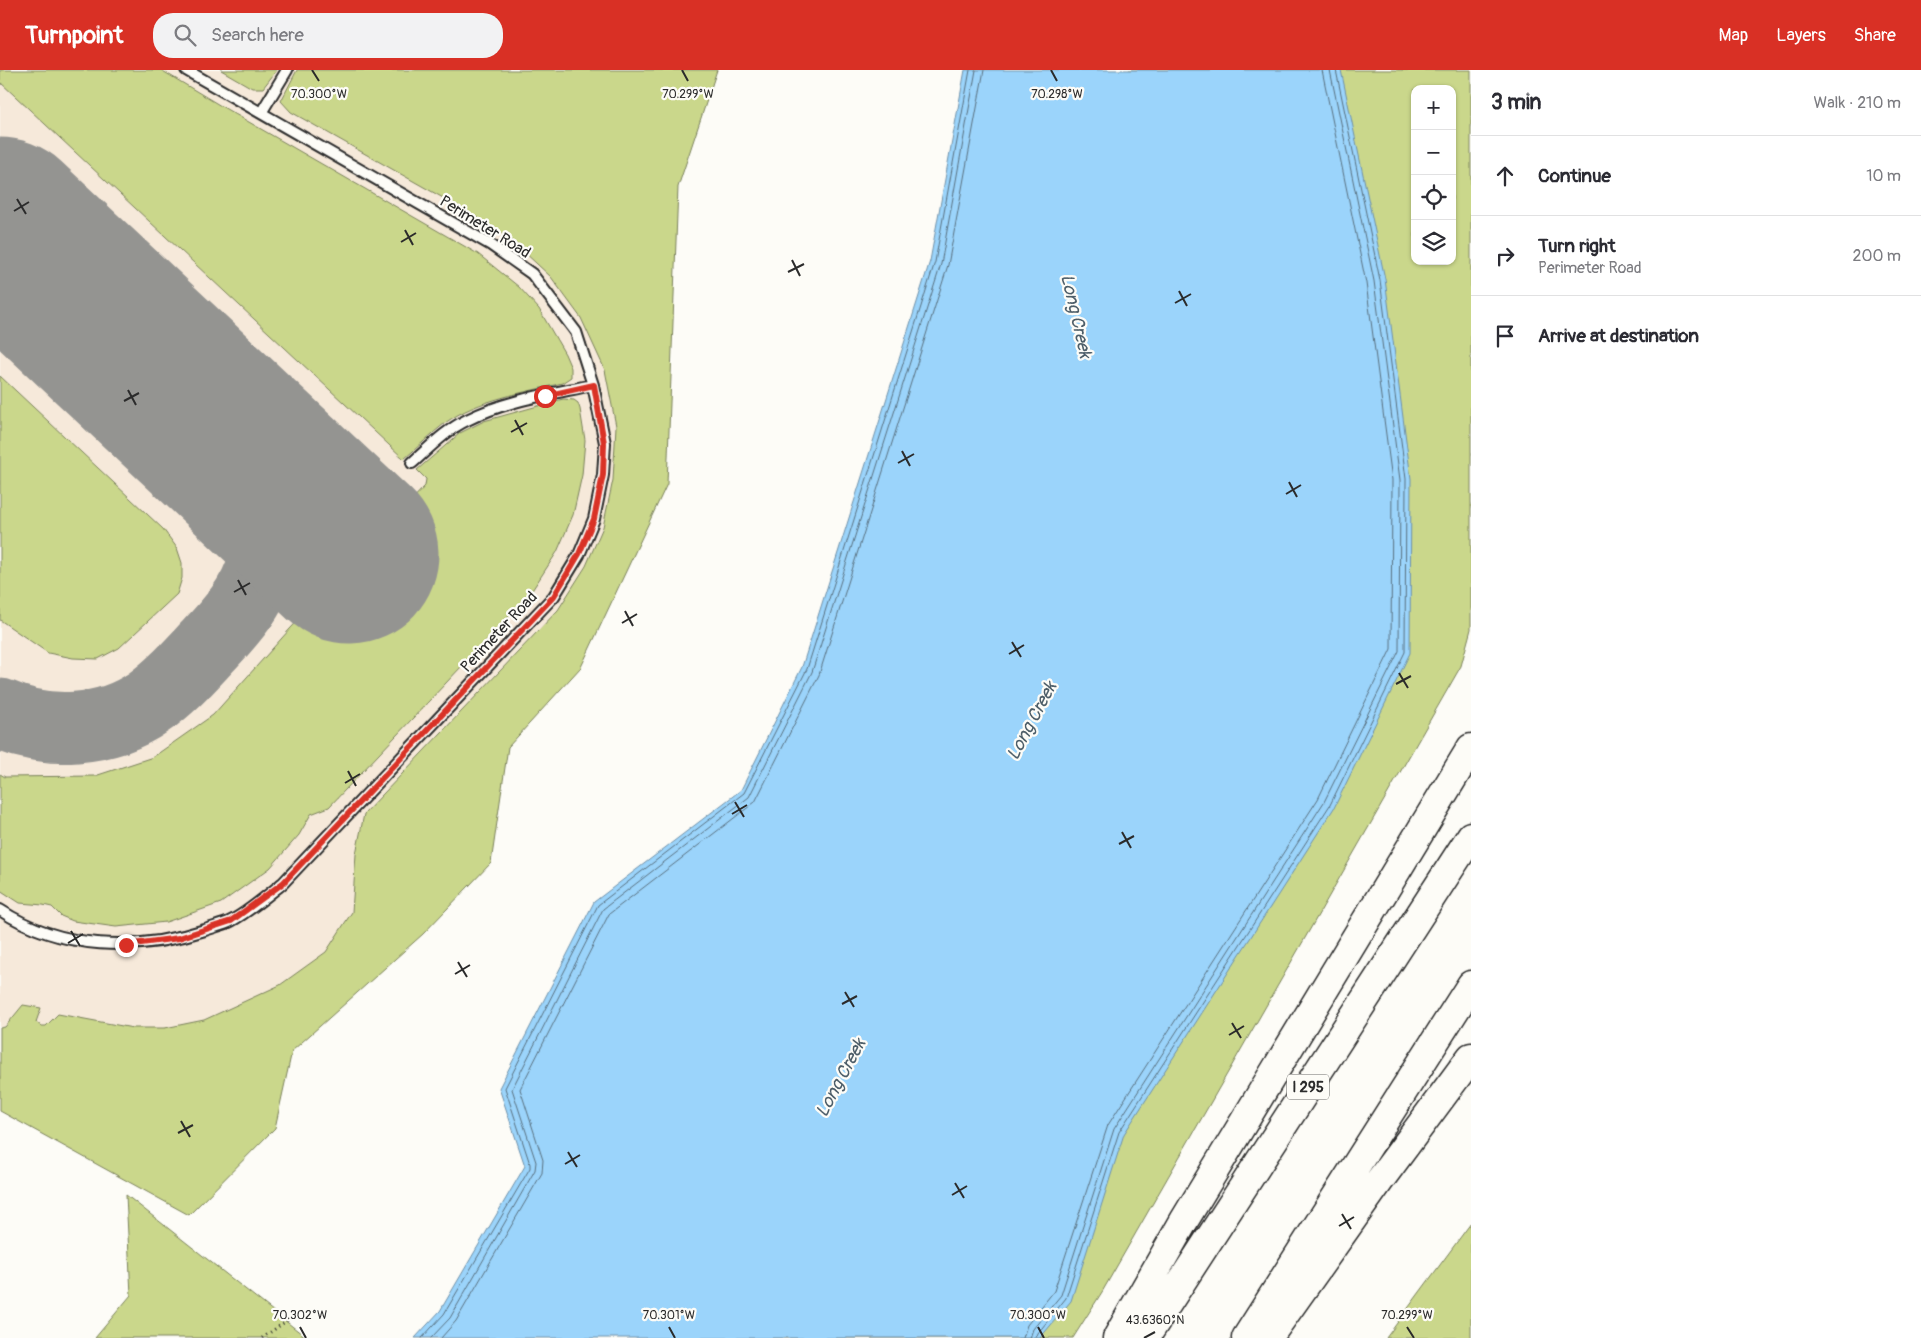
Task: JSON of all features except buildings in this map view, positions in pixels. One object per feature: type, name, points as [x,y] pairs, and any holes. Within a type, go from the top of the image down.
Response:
[{"type":"highway","points":[[1116,1338],[1184,1219],[1471,748]]},
{"type":"highway","name":"I 295","points":[[1145,1338],[1471,836]]},
{"type":"highway","points":[[1246,1338],[1471,986]]},
{"type":"highway","points":[[1268,1338],[1380,1180],[1471,1057]]},
{"type":"lane","name":"Perimeter Road","points":[[0,910],[19,922],[71,940],[126,945],[179,938],[231,921],[283,883],[554,596],[579,554],[594,519],[603,475],[604,443],[594,385],[576,332],[532,274],[491,245],[186,70]]},
{"type":"lane","points":[[261,113],[287,70]]},
{"type":"lane","points":[[412,463],[440,438],[465,420],[499,406],[594,385]]},
{"type":"path","points":[[262,1338],[295,1315]]},
{"type":"shaded area","points":[[0,70],[717,70],[678,187],[667,484],[581,667],[508,747],[491,863],[423,934],[292,1051],[275,1128],[189,1215],[0,1111]]},
{"type":"green space","points":[[0,70],[161,70],[478,254],[519,287],[539,309],[565,354],[571,368],[571,377],[562,383],[487,402],[472,408],[445,423],[404,459],[0,82]]},
{"type":"green space","points":[[221,70],[277,70],[263,88],[252,88]]},
{"type":"green space","points":[[297,70],[717,70],[678,187],[667,484],[581,667],[508,747],[491,863],[423,934],[292,1051],[275,1128],[189,1215],[0,1111],[0,1028],[5,1027],[23,1005],[41,1008],[36,1022],[41,1026],[46,1026],[58,1014],[133,1028],[165,1028],[204,1020],[280,985],[326,952],[352,912],[356,854],[364,814],[558,610],[586,566],[603,527],[613,480],[616,426],[605,370],[581,318],[551,277],[509,238],[468,212],[291,112],[281,101]]},
{"type":"green space","points":[[1129,70],[1471,70],[1471,629],[1461,666],[1102,1292],[1073,1338],[732,1338]]},
{"type":"green space","points":[[0,376],[163,529],[177,548],[182,563],[182,578],[177,594],[119,648],[98,659],[73,658],[48,653],[0,620]]},
{"type":"green space","points":[[563,399],[574,400],[578,403],[585,440],[582,475],[573,515],[557,552],[529,595],[329,807],[311,814],[299,835],[270,868],[221,903],[166,922],[116,927],[73,921],[61,916],[52,907],[20,903],[0,890],[0,774],[5,777],[95,776],[153,757],[213,715],[290,629],[425,486],[426,479],[417,470],[460,433],[484,421]]},
{"type":"green space","points":[[126,1195],[307,1338],[95,1338],[131,1295]]},
{"type":"green space","points":[[1471,1223],[1471,1338],[1386,1338]]},
{"type":"water","name":"Long Creek","points":[[965,70],[1341,70],[1385,279],[1411,479],[1410,653],[1334,808],[1124,1134],[1071,1301],[1040,1338],[415,1338],[440,1311],[525,1166],[499,1088],[594,902],[741,790],[802,667],[930,261]]},
{"type":"taxiway","points":[[0,714],[18,721],[56,727],[95,725],[114,719],[132,712],[166,689],[220,633],[239,611],[254,586],[260,573],[266,544],[265,519],[262,507],[254,484],[238,450]]},
{"type":"runway","points":[[0,227],[349,554]]},
{"type":"route","points":[[126,945],[179,938],[231,921],[283,883],[554,596],[579,554],[594,519],[603,475],[604,443],[594,385],[545,396]]}]
